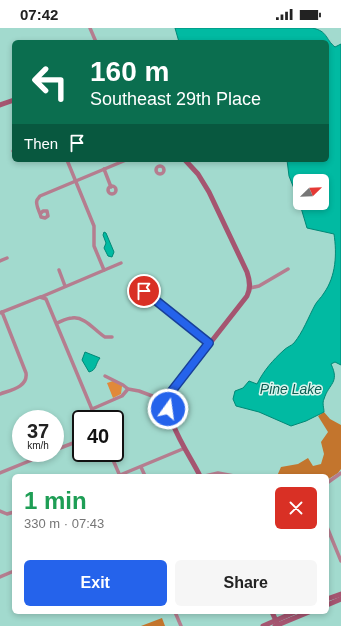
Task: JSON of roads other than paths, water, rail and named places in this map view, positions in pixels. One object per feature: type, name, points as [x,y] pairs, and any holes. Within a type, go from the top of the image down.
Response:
[{"type":"street","points":[[90,28],[95,40]]},
{"type":"street","points":[[0,105],[12,101]]},
{"type":"street","points":[[68,162],[94,226],[94,246],[104,270]]},
{"type":"street","points":[[41,213],[36,202],[38,197],[121,162]]},
{"type":"street","points":[[187,162],[198,174],[209,192],[247,272],[250,288],[247,296],[169,396],[168,408],[172,420],[199,474]]},
{"type":"street","points":[[104,169],[111,186]]},
{"type":"street","points":[[0,261],[7,258]]},
{"type":"street","points":[[0,394],[22,385],[26,380],[26,372],[1,312],[42,297],[121,263]]},
{"type":"street","points":[[250,288],[259,286],[288,269]]},
{"type":"street","points":[[59,270],[65,286]]},
{"type":"street","points":[[144,291],[209,343]]},
{"type":"street","points":[[42,297],[47,301],[57,323],[92,409],[122,396],[128,389]]},
{"type":"street","points":[[57,323],[70,318],[77,318],[87,323],[105,338],[112,337]]},
{"type":"street","points":[[105,376],[128,389],[139,391],[155,397]]},
{"type":"street","points":[[124,474],[185,448]]},
{"type":"street","points":[[0,473],[27,462]]},
{"type":"street","points":[[114,462],[119,474]]},
{"type":"street","points":[[141,466],[144,474]]},
{"type":"street","points":[[329,482],[341,473]]},
{"type":"street","points":[[0,512],[7,514],[12,513]]},
{"type":"street","points":[[329,533],[339,551],[341,562]]},
{"type":"street","points":[[0,577],[12,573]]},
{"type":"street","points":[[329,598],[341,594]]},
{"type":"street","points":[[329,604],[341,599]]},
{"type":"street","points":[[176,614],[181,626]]},
{"type":"street","points":[[273,614],[277,624]]},
{"type":"street","points":[[277,624],[292,614]]},
{"type":"street","points":[[263,626],[277,624],[304,614]]},
{"type":"water","name":"Pine Lake","points":[[175,28],[312,28],[324,33],[335,47],[341,44],[341,365],[335,362],[331,364],[334,379],[323,401],[324,412],[306,421],[291,426],[259,412],[236,406],[233,399],[235,391],[243,388],[249,381],[257,384],[272,361],[294,343],[328,286],[335,265],[334,234],[307,228],[302,210],[329,210],[329,174],[293,174],[293,186],[289,176],[287,162],[329,162],[329,40],[178,40]]},
{"type":"water","points":[[104,232],[106,233],[114,252],[112,257],[108,256],[104,248],[106,243],[103,235]]},
{"type":"water","points":[[85,352],[100,358],[95,368],[89,372],[82,360]]}]
